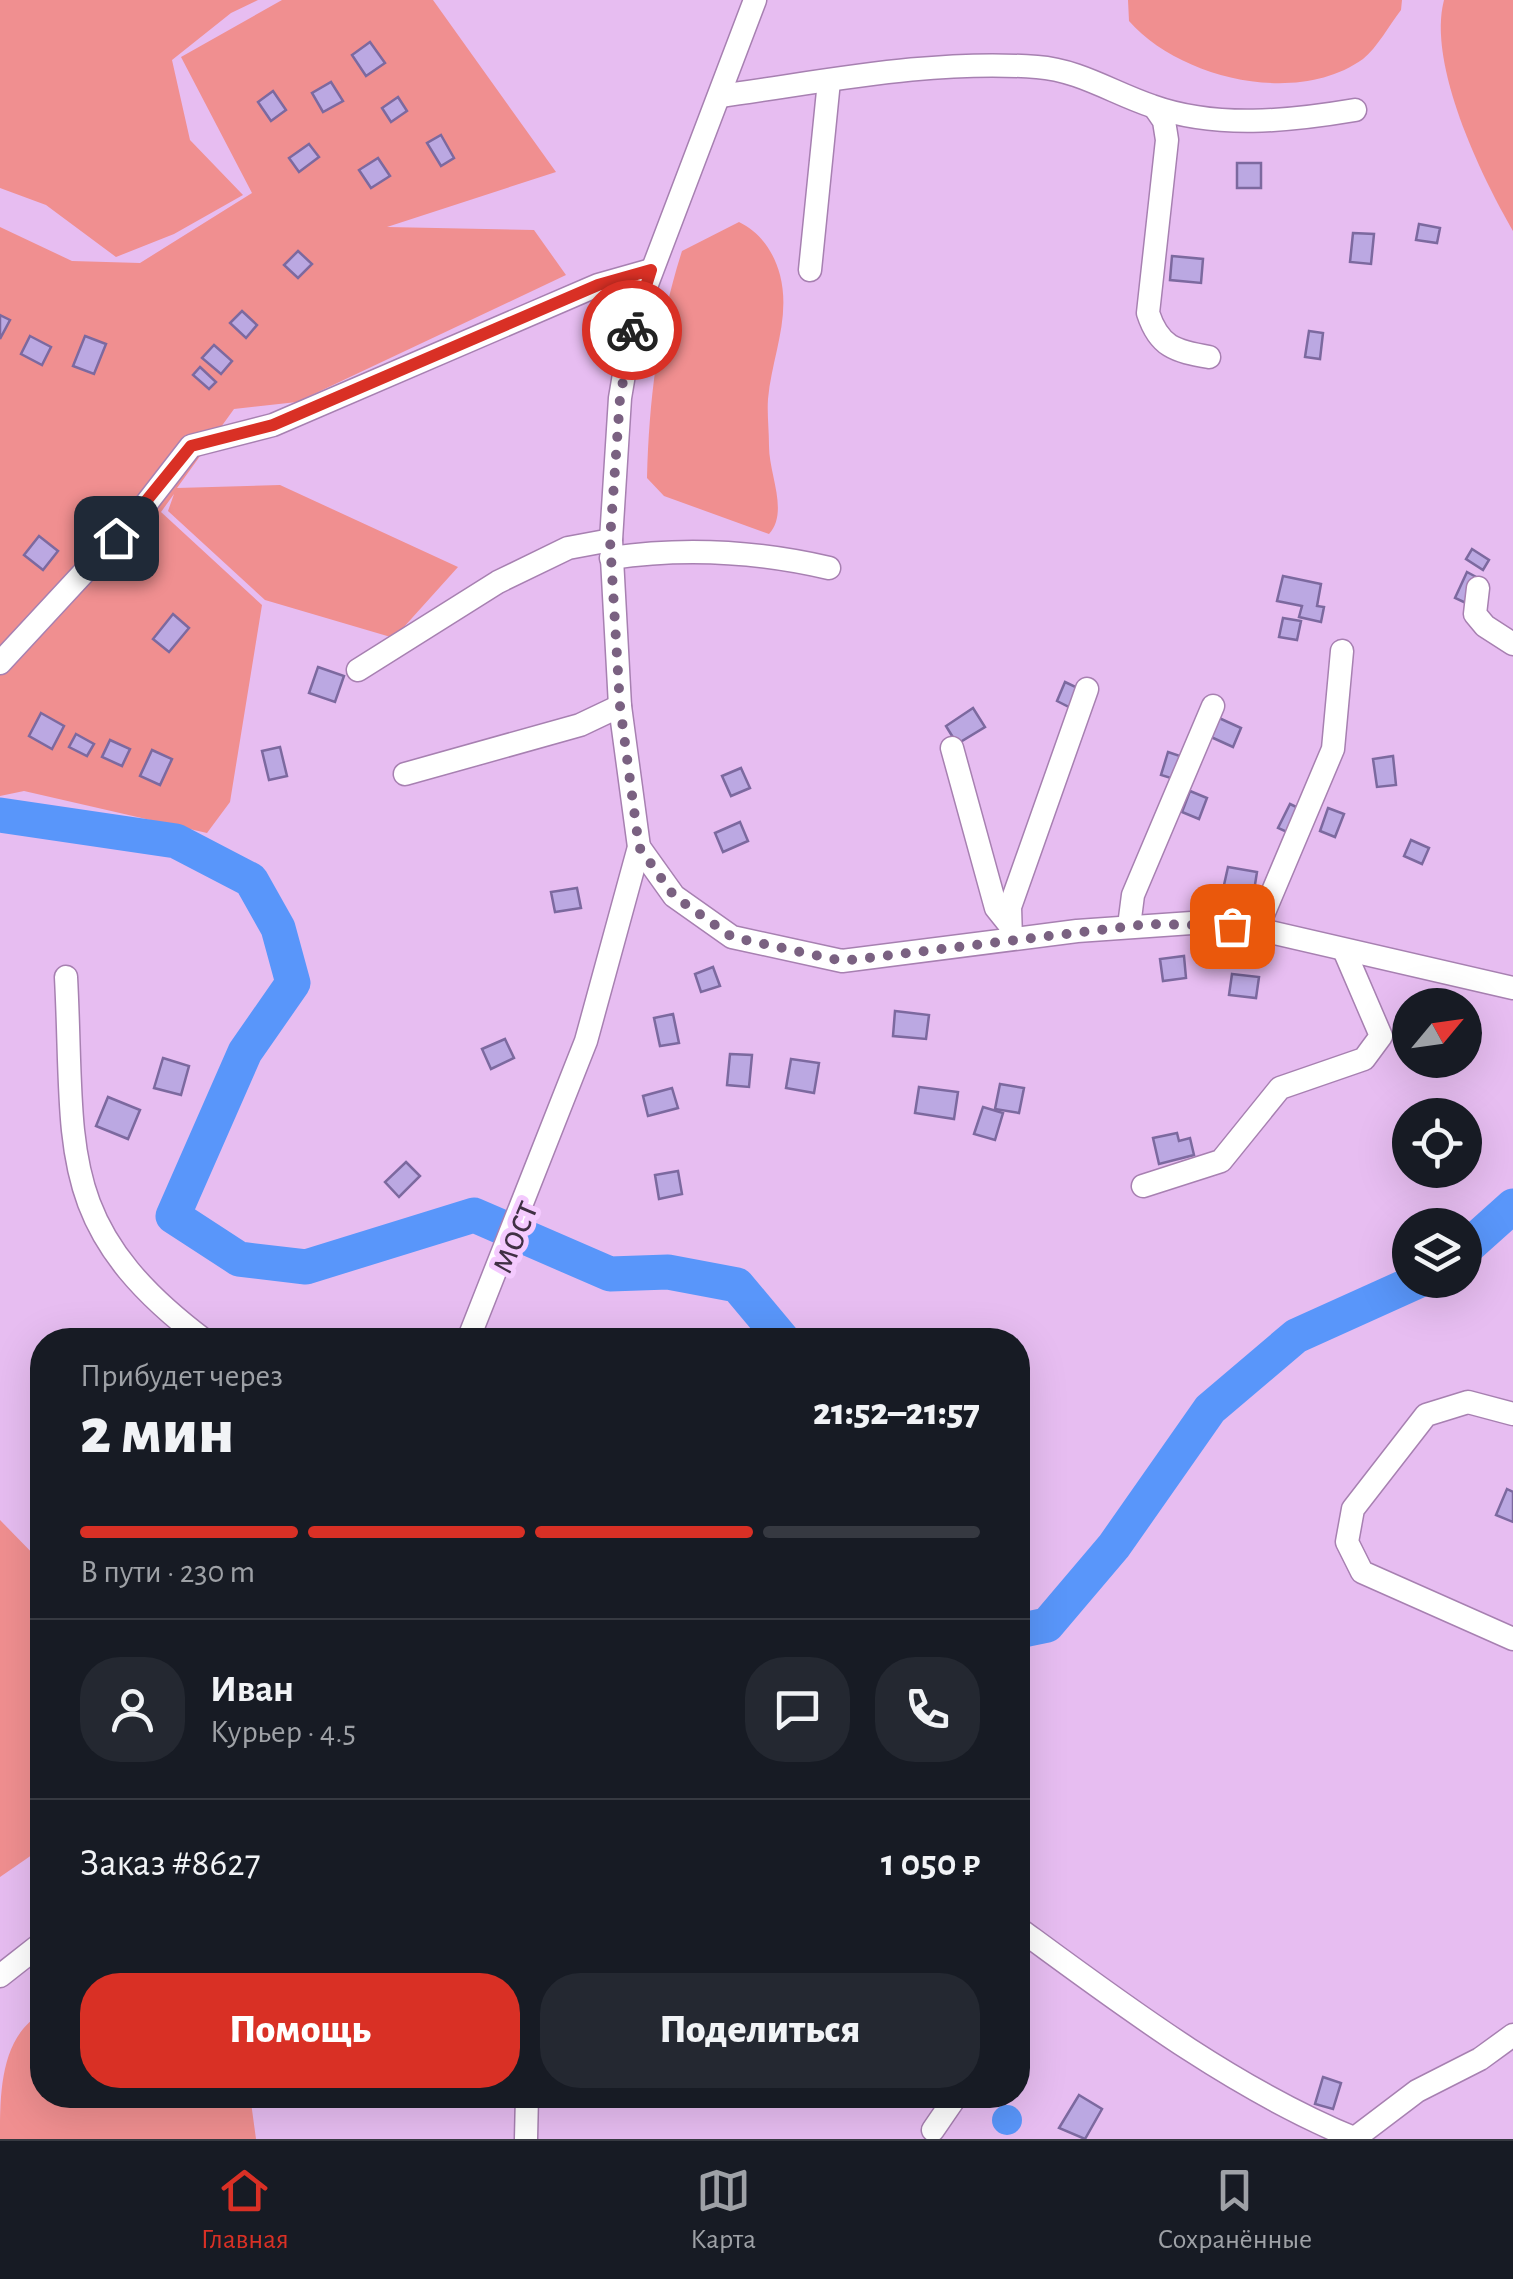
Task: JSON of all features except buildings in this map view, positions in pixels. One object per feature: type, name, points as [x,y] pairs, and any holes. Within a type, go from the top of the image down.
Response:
[{"type":"street","points":[[756,0],[633,321],[620,398],[611,548],[620,706],[639,847],[674,896],[732,937],[842,961],[1010,931],[1206,922],[1258,929],[1513,988]]},
{"type":"street","points":[[720,96],[901,71],[1036,66],[1072,72],[1155,108],[1284,122],[1355,110]]},
{"type":"street","points":[[810,270],[830,81]]},
{"type":"street","points":[[1155,108],[1164,122],[1167,140],[1148,312],[1154,332],[1172,350],[1208,357]]},
{"type":"street","points":[[0,663],[140,513],[191,446],[273,425],[598,285],[651,270]]},
{"type":"street","points":[[358,670],[498,582],[568,548],[700,550],[788,558],[829,568]]},
{"type":"street","points":[[1478,588],[1476,614],[1485,626],[1513,644]]},
{"type":"street","points":[[1258,929],[1333,749],[1342,651]]},
{"type":"street","points":[[1010,931],[1010,907],[1087,689]]},
{"type":"street","points":[[404,774],[580,725],[620,706]]},
{"type":"street","points":[[1129,926],[1132,895],[1213,706]]},
{"type":"street","points":[[952,748],[996,908],[1010,931]]},
{"type":"street","name":"мост","points":[[473,1328],[586,1041],[639,847]]},
{"type":"street","points":[[1143,1186],[1221,1161],[1280,1088],[1364,1060],[1374,1051],[1381,1036],[1344,950]]},
{"type":"street","points":[[66,977],[76,1166],[89,1210],[130,1277],[190,1328]]},
{"type":"street","points":[[1513,1414],[1468,1402],[1426,1415],[1353,1509],[1348,1542],[1362,1572],[1513,1639]]},
{"type":"street","points":[[1030,1937],[1137,2015],[1307,2119],[1355,2139],[1417,2091],[1480,2059],[1513,2035]]},
{"type":"street","points":[[0,1976],[30,1952]]},
{"type":"street","points":[[526,2139],[527,2108]]},
{"type":"street","points":[[934,2130],[948,2108]]},
{"type":"shaded area","points":[[0,0],[258,0],[231,13],[172,60],[190,140],[243,195],[174,234],[116,257],[46,205],[0,188]]},
{"type":"shaded area","points":[[282,0],[433,0],[556,172],[387,227],[534,230],[566,275],[297,402],[234,409],[177,488],[280,485],[458,567],[394,638],[265,600],[168,511],[174,494],[161,512],[262,605],[230,802],[207,833],[24,791],[0,796],[0,227],[72,261],[140,263],[252,193],[181,57]]},
{"type":"shaded area","points":[[1128,0],[1402,0],[1401,10],[1363,59],[1336,73],[1305,81],[1273,83],[1207,71],[1177,58],[1129,21]]},
{"type":"shaded area","points":[[1444,0],[1513,0],[1513,231],[1486,181],[1450,87],[1441,26]]},
{"type":"shaded area","points":[[739,222],[760,237],[770,251],[783,291],[782,322],[768,399],[770,457],[778,504],[775,525],[769,534],[664,496],[647,478],[656,363],[682,251]]},
{"type":"shaded area","points":[[0,1520],[30,1551],[30,1856],[0,1877]]},
{"type":"shaded area","points":[[28,2023],[30,2108],[252,2108],[256,2139],[0,2139],[5,2068],[10,2051]]},
{"type":"water","points":[[998,2108],[1016,2108],[1021,2114],[1021,2126],[1013,2134],[1001,2134],[993,2126],[993,2114]]},
{"type":"waterway","points":[[0,815],[176,841],[251,880],[278,928],[293,983],[245,1052],[173,1216],[239,1259],[306,1267],[474,1215],[610,1274],[668,1272],[737,1285],[773,1328]]},
{"type":"waterway","points":[[1482,1234],[1513,1206]]},
{"type":"waterway","points":[[1030,1629],[1047,1625],[1114,1546],[1210,1409],[1296,1336],[1392,1293]]},
{"type":"way so far","points":[[632,330],[620,398],[610,540],[620,706],[639,847],[674,896],[732,937],[842,961],[1149,924],[1206,922],[1232,926]]},
{"type":"route","points":[[116,538],[191,446],[273,425],[598,285],[651,270],[632,330]]}]
